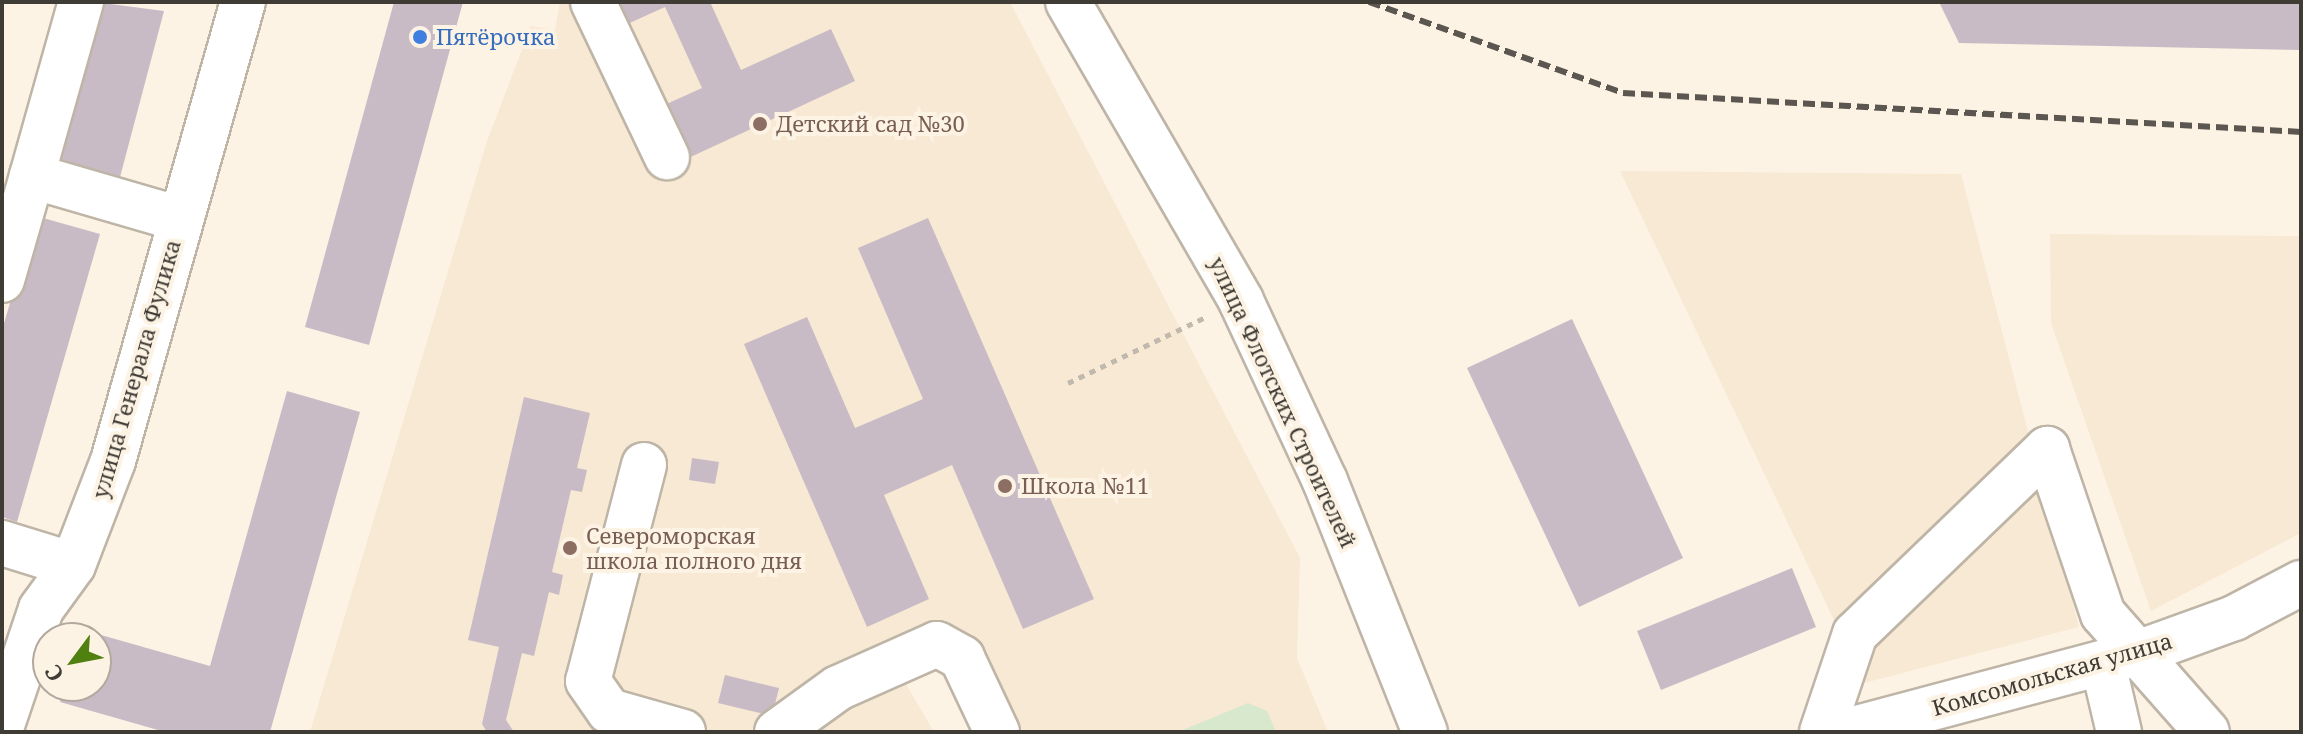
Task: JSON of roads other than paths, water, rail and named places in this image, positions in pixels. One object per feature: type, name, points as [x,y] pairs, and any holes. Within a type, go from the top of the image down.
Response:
[{"type":"street","points":[[2,280],[81,2]]},
{"type":"street","name":"улица Генерала Фулика","points":[[2,725],[41,609],[73,565],[113,461],[243,2]]},
{"type":"street","points":[[593,2],[667,157]]},
{"type":"street","name":"улица Флотских Строителей","points":[[1068,2],[1241,301],[1325,481],[1425,732]]},
{"type":"street","points":[[32,176],[180,219]]},
{"type":"street","points":[[1822,732],[1855,634],[2047,449],[2118,660],[2119,732]]},
{"type":"street","points":[[644,465],[588,681],[609,711],[683,732]]},
{"type":"street","points":[[2,543],[73,565]]},
{"type":"street","name":"Комсомольская улица","points":[[1842,732],[2118,660],[2234,618],[2301,583]]},
{"type":"street","points":[[777,732],[838,688],[937,644],[962,658],[997,732]]},
{"type":"street","points":[[2118,660],[2207,732]]},
{"type":"railway","points":[[1369,2],[1623,93],[2301,132]]},
{"type":"place","name":"Пятёрочка","points":[[420,37]]},
{"type":"place","name":"Детский сад №30","points":[[760,124]]},
{"type":"place","name":"Школа №11","points":[[1005,486]]},
{"type":"place","name":"Североморская школа полного дня","points":[[570,548]]}]
